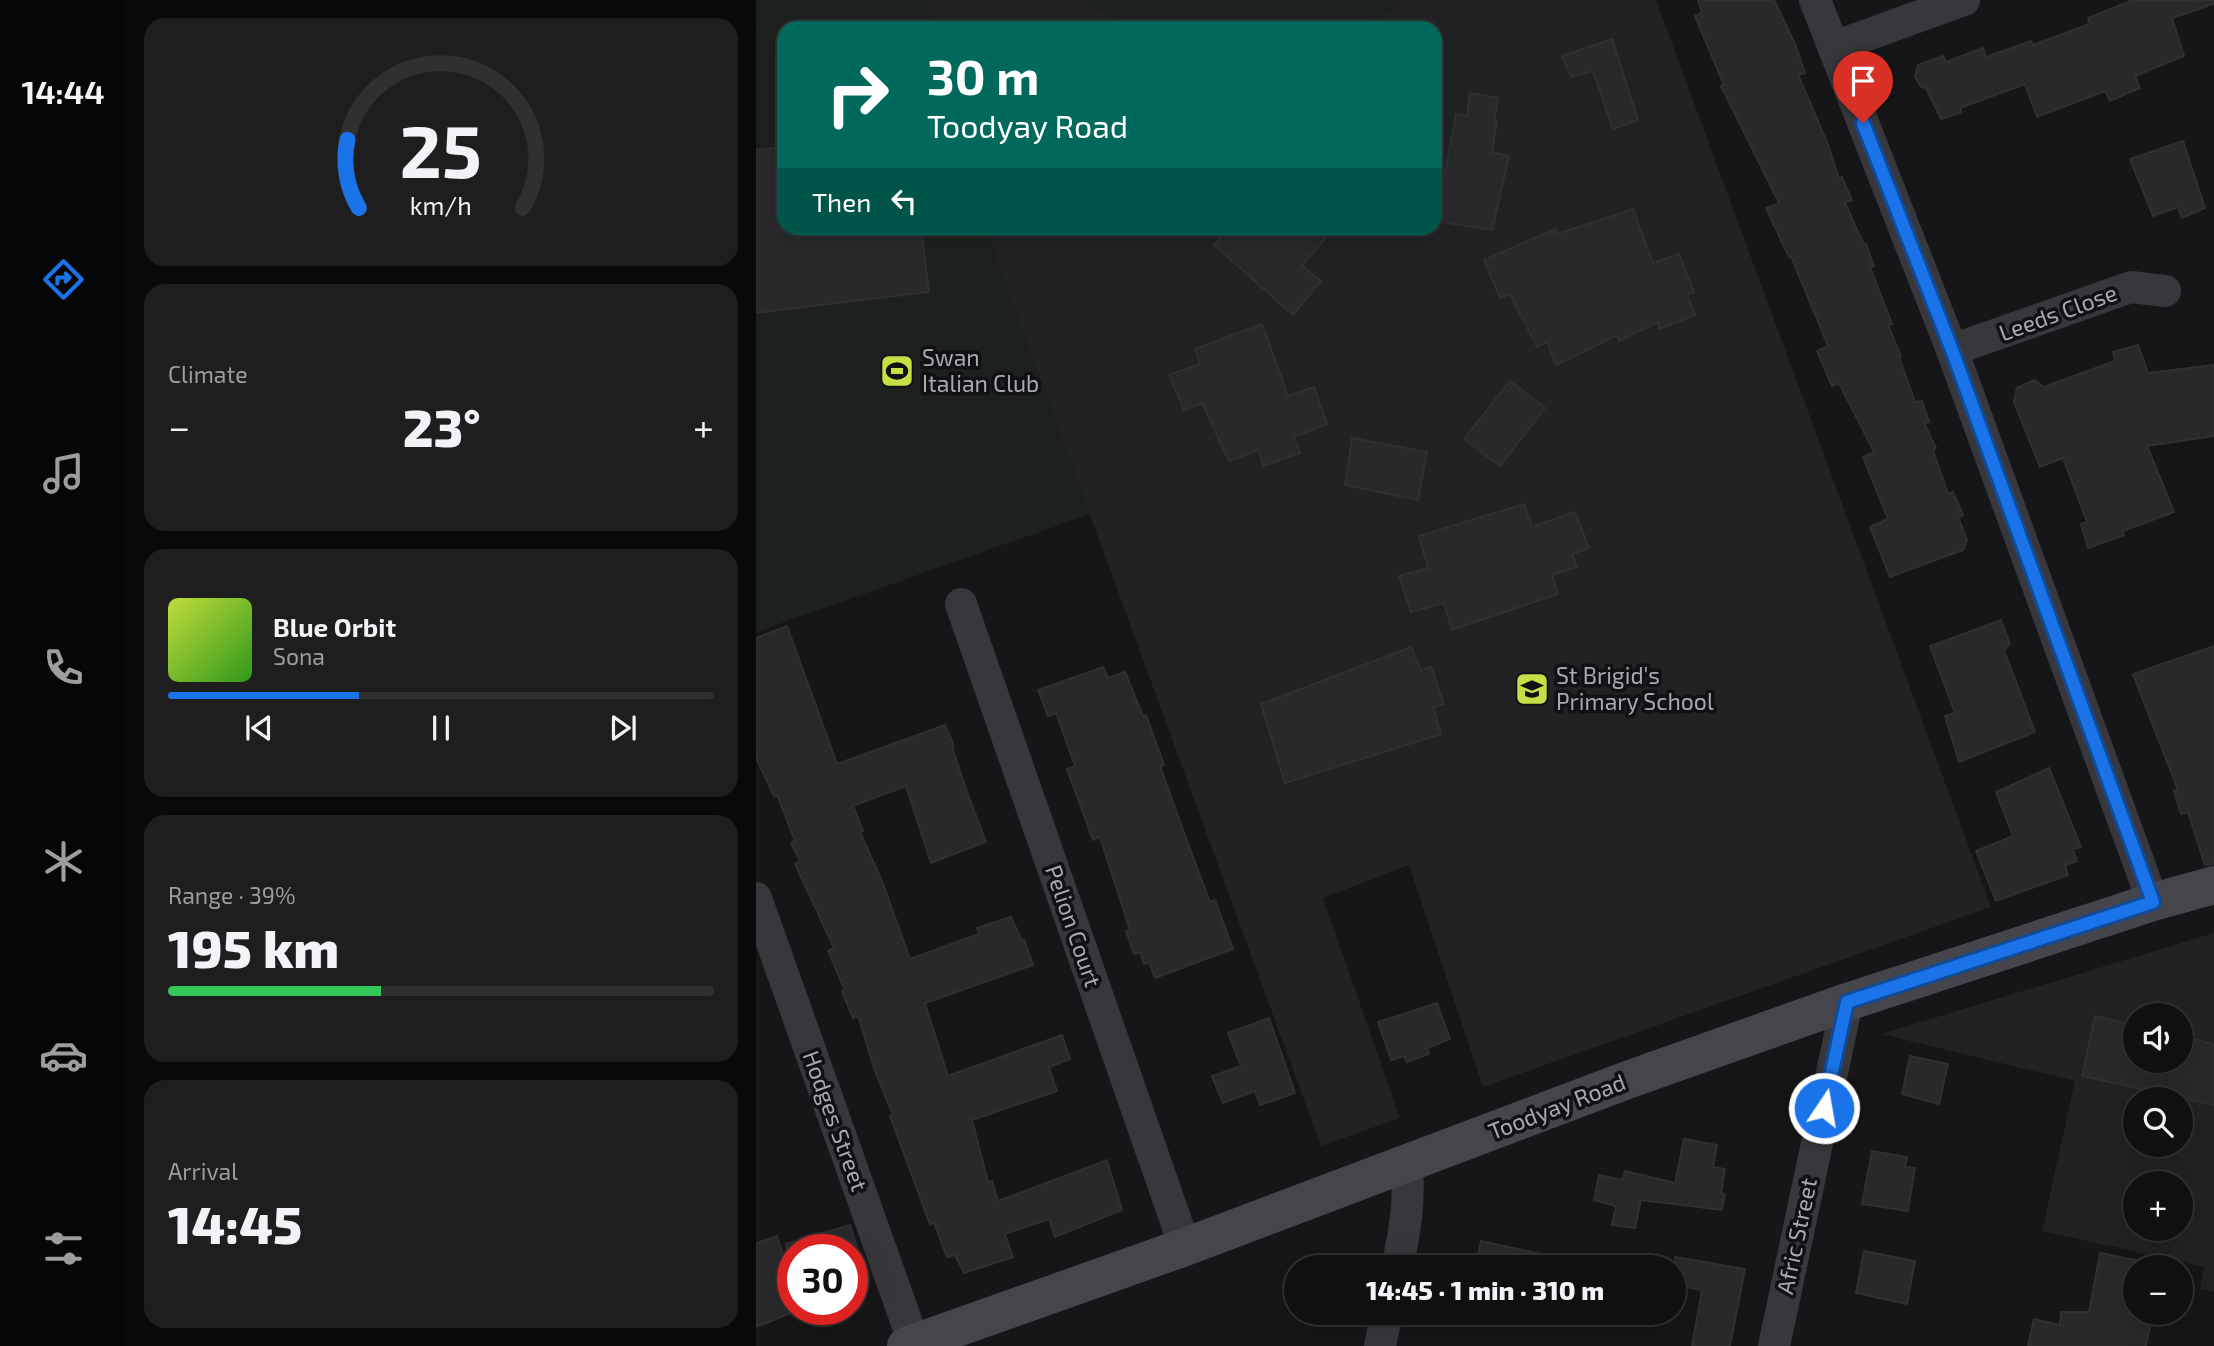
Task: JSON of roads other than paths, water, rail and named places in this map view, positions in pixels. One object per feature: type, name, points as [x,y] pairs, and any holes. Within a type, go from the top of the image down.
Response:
[{"type":"main road","name":"Toodyay Road","points":[[910,1344],[1185,1247],[1630,1079],[1847,1002],[2153,902],[2214,885]]},
{"type":"street","points":[[1815,0],[1952,350],[2153,902]]},
{"type":"street","points":[[1834,47],[1964,0]]},
{"type":"street","name":"Leeds Close","points":[[1952,350],[2131,287],[2165,291]]},
{"type":"street","name":"Pelion Court","points":[[961,604],[1185,1247]]},
{"type":"street","name":"Hodges Street","points":[[756,898],[910,1344]]},
{"type":"street","name":"Afric Street","points":[[1774,1346],[1847,1002]]},
{"type":"street","points":[[1399,1255],[1408,1213],[1407,1164]]},
{"type":"street","points":[[1380,1346],[1384,1325]]},
{"type":"place","name":"Swan Italian Club","points":[[897,371]]},
{"type":"place","name":"St Brigid's Primary School","points":[[1532,689]]}]
